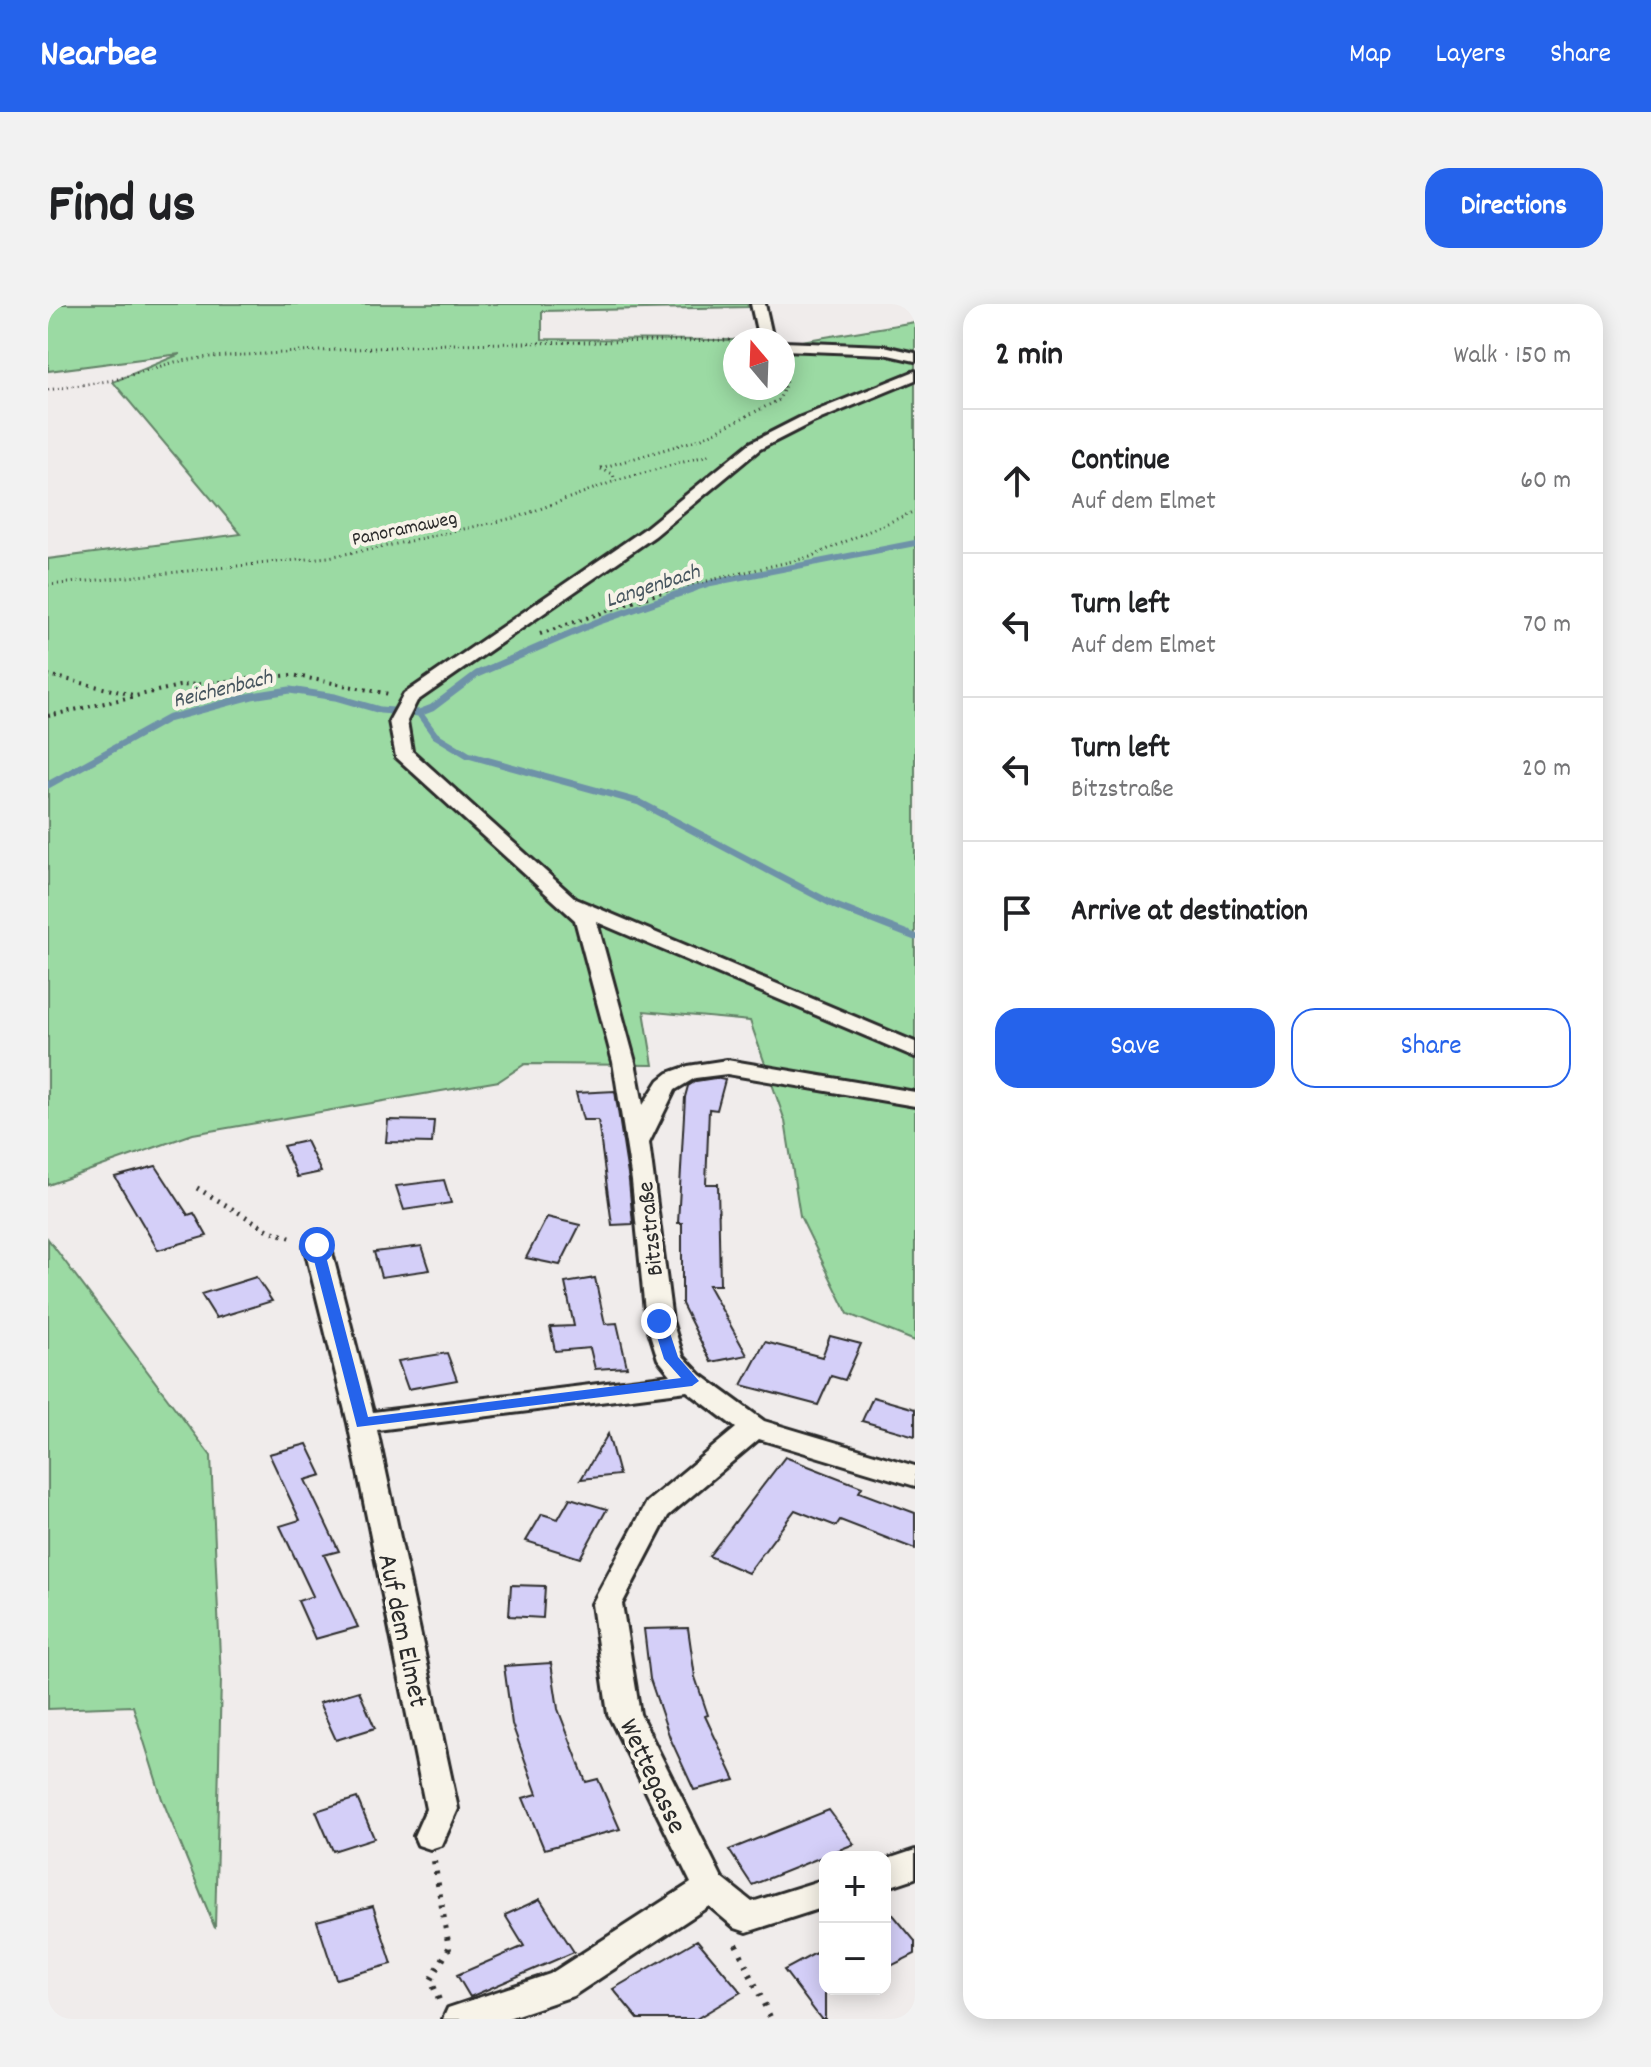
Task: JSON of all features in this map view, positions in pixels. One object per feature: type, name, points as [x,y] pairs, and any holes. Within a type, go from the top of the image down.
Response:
[{"type":"street","points":[[758,304],[763,328]]},
{"type":"street","points":[[795,346],[884,350],[915,357]]},
{"type":"street","points":[[915,375],[806,420],[755,446],[649,533],[408,700],[398,721],[403,753],[566,901],[915,1050]]},
{"type":"street","name":"Bitzstraße","points":[[566,901],[585,918],[624,1062],[638,1142],[659,1321],[671,1359],[692,1381],[754,1428],[915,1476]]},
{"type":"street","points":[[638,1142],[666,1082],[685,1072],[710,1068],[727,1067],[915,1099]]},
{"type":"street","name":"Auf dem Elmet","points":[[317,1245],[362,1423],[442,1809],[430,1836]]},
{"type":"street","points":[[362,1423],[692,1381]]},
{"type":"street","name":"Wettegasse","points":[[754,1428],[657,1509],[607,1604],[624,1714],[710,1888],[747,1918],[819,1895]]},
{"type":"street","points":[[891,1872],[915,1864]]},
{"type":"street","points":[[451,2013],[561,1985],[710,1888]]},
{"type":"path","points":[[48,390],[114,380],[175,362],[209,357],[431,345],[723,340]]},
{"type":"path","points":[[615,481],[613,474],[601,468],[700,439],[779,400]]},
{"type":"path","name":"Panoramaweg","points":[[48,585],[340,555],[518,517],[615,481],[737,446],[755,446]]},
{"type":"path","points":[[527,639],[681,586],[810,557],[915,511]]},
{"type":"path","points":[[48,675],[136,696]]},
{"type":"path","points":[[48,716],[179,686],[292,675],[408,700]]},
{"type":"path","points":[[197,1188],[270,1231],[317,1245]]},
{"type":"path","points":[[430,1836],[449,1948],[431,1980],[451,2013]]},
{"type":"path","points":[[734,1940],[771,2019]]},
{"type":"green space","points":[[48,304],[747,304],[748,307],[542,311],[542,339],[723,340],[723,400],[795,400],[795,342],[915,322],[915,1341],[848,1314],[800,1216],[785,1121],[750,1021],[644,1011],[653,1065],[525,1064],[499,1081],[193,1134],[48,1185],[48,559],[241,534],[113,382],[180,354],[48,371]]},
{"type":"green space","points":[[48,1239],[211,1456],[221,1679],[215,1928],[162,1799],[133,1706],[48,1709]]},
{"type":"building","points":[[725,1080],[717,1110],[709,1109],[706,1184],[718,1184],[720,1285],[708,1285],[747,1355],[711,1362],[682,1304],[682,1223],[678,1223],[685,1097],[688,1086],[696,1081]]},
{"type":"building","points":[[615,1091],[633,1224],[612,1225],[598,1120],[583,1120],[576,1093]]},
{"type":"building","points":[[388,1120],[434,1121],[432,1143],[386,1142]]},
{"type":"building","points":[[306,1141],[321,1172],[297,1177],[283,1146]]},
{"type":"building","points":[[156,1166],[188,1215],[194,1213],[207,1236],[158,1250],[115,1177]]},
{"type":"building","points":[[444,1180],[451,1203],[404,1210],[396,1186]]},
{"type":"building","points":[[547,1217],[580,1225],[560,1265],[526,1258]]},
{"type":"building","points":[[422,1246],[430,1270],[381,1277],[374,1252]]},
{"type":"building","points":[[256,1277],[272,1301],[216,1318],[201,1294]]},
{"type":"building","points":[[595,1278],[605,1324],[617,1323],[627,1367],[595,1369],[590,1348],[555,1351],[550,1327],[574,1326],[565,1283]]},
{"type":"building","points":[[830,1336],[861,1344],[845,1380],[831,1376],[818,1405],[742,1385],[765,1342],[822,1357]]},
{"type":"building","points":[[447,1353],[457,1380],[408,1389],[398,1361]]},
{"type":"building","points":[[873,1397],[915,1409],[915,1436],[862,1421]]},
{"type":"building","points":[[608,1434],[619,1475],[581,1479]]},
{"type":"building","points":[[307,1444],[322,1475],[305,1480],[339,1551],[324,1555],[358,1627],[315,1639],[298,1601],[313,1596],[280,1526],[300,1520],[269,1454]]},
{"type":"building","points":[[785,1457],[862,1487],[859,1492],[915,1513],[915,1549],[840,1520],[836,1526],[795,1510],[748,1573],[709,1556]]},
{"type":"building","points":[[570,1498],[607,1509],[580,1558],[526,1541],[542,1514],[558,1519]]},
{"type":"building","points":[[511,1585],[545,1586],[543,1618],[509,1616]]},
{"type":"building","points":[[688,1628],[695,1677],[708,1715],[705,1716],[735,1780],[694,1790],[670,1738],[650,1679],[644,1629]]},
{"type":"building","points":[[551,1663],[558,1709],[586,1782],[598,1779],[620,1829],[544,1849],[523,1798],[537,1794],[512,1724],[504,1666]]},
{"type":"building","points":[[359,1691],[375,1728],[336,1740],[319,1703]]},
{"type":"building","points":[[357,1798],[374,1838],[333,1851],[316,1811]]},
{"type":"building","points":[[829,1810],[854,1844],[837,1851],[819,1851],[819,1858],[752,1885],[729,1850]]},
{"type":"building","points":[[540,1899],[574,1952],[470,1997],[457,1975],[524,1946],[505,1915]]},
{"type":"building","points":[[373,1906],[392,1964],[336,1979],[317,1921]]},
{"type":"building","points":[[891,1912],[915,1941],[915,1954],[891,1966]]},
{"type":"building","points":[[697,1940],[741,1992],[696,2019],[638,2019],[613,1989]]},
{"type":"building","points":[[819,1951],[819,1995],[825,1995],[825,2019],[821,2019],[784,1970]]},
{"type":"waterway","name":"Langenbach","points":[[692,589],[915,543]]},
{"type":"waterway","name":"Langenbach","points":[[419,713],[432,708],[477,674],[597,622],[692,589]]},
{"type":"waterway","name":"Reichenbach","points":[[48,785],[167,719],[252,696],[290,690],[335,697],[380,710],[419,713]]},
{"type":"waterway","points":[[419,713],[435,735],[468,755],[639,802],[836,906],[915,937]]},
{"type":"route","points":[[317,1245],[362,1423],[692,1381],[671,1359],[659,1321]]}]
